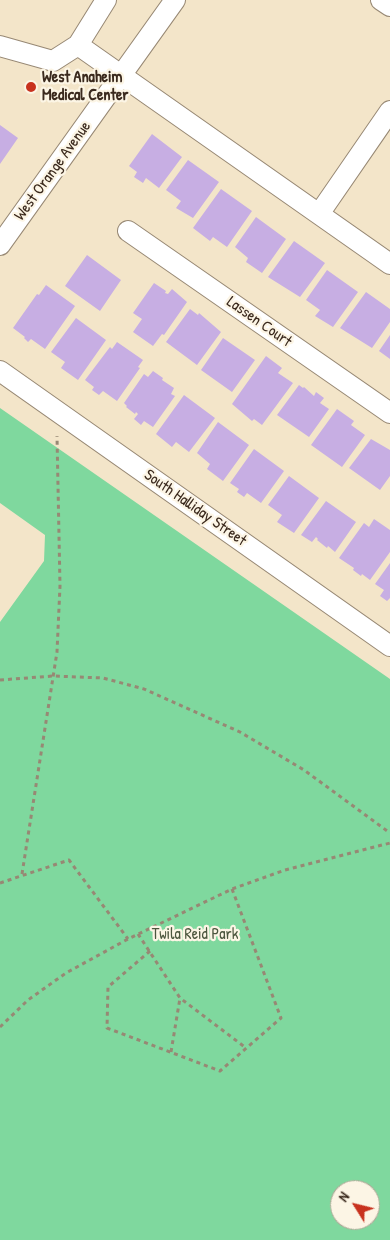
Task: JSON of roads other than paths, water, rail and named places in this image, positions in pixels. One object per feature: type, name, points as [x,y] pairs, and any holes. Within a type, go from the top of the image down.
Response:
[{"type":"street","points":[[0,46],[53,61],[78,44],[106,0]]},
{"type":"street","name":"West Orange Avenue","points":[[0,244],[175,0]]},
{"type":"street","points":[[381,0],[390,6]]},
{"type":"street","points":[[78,44],[390,264]]},
{"type":"street","points":[[318,214],[390,111]]},
{"type":"street","name":"Lassen Court","points":[[128,231],[390,413]]},
{"type":"street","name":"South Halliday Street","points":[[0,371],[390,646]]},
{"type":"place","name":"West Anaheim Medical Center","points":[[31,87]]},
{"type":"park label","name":"Twila Reid Park","points":[[195,935]]}]
